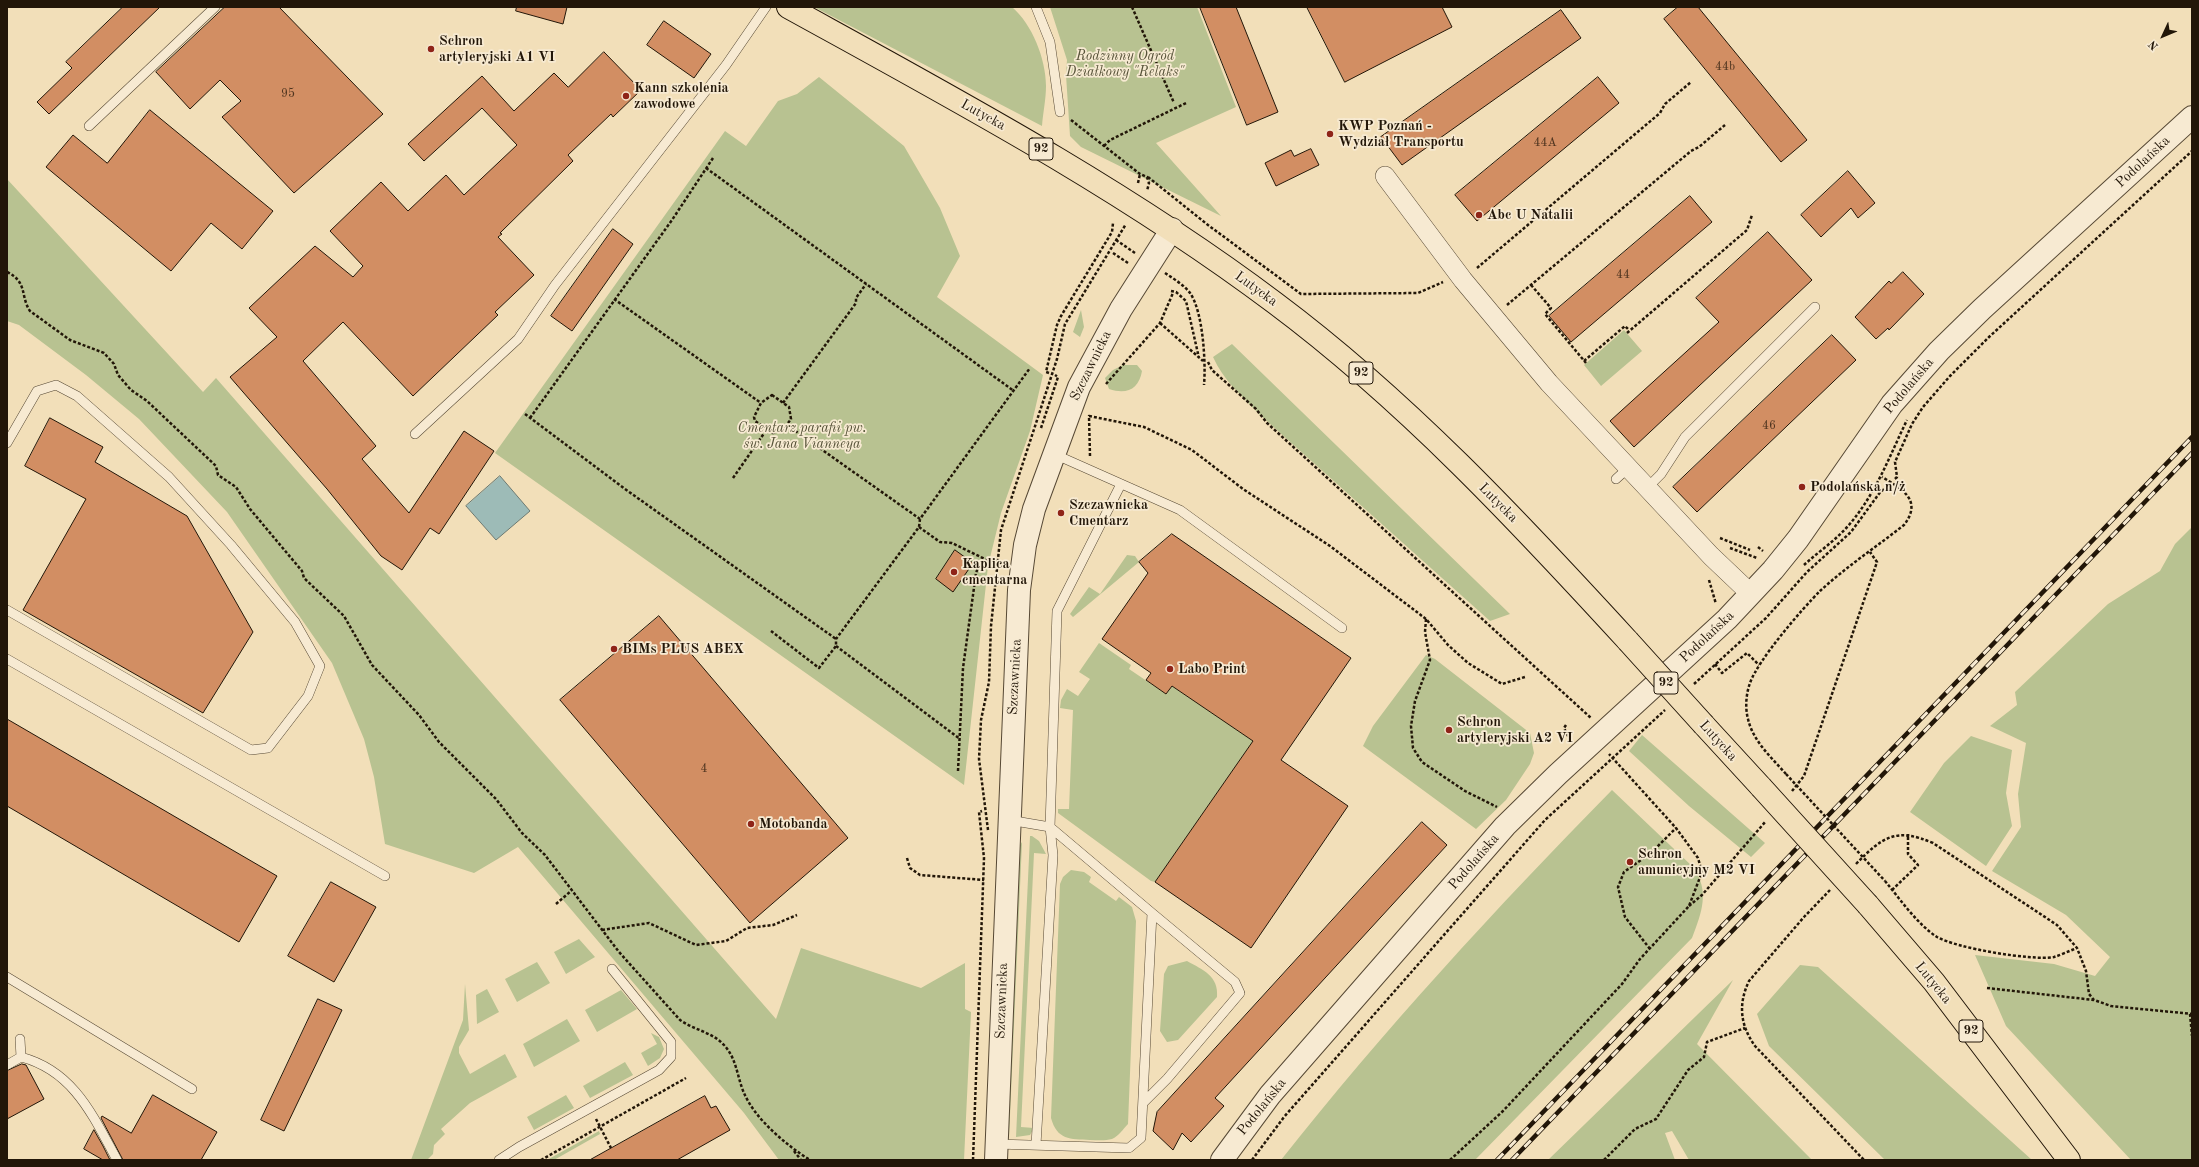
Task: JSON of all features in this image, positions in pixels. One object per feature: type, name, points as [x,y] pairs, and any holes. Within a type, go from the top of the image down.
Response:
[{"type":"main road","name":"Lutycka","points":[[788,7],[1004,127],[1095,180],[1172,229],[1276,304],[1370,382],[1438,444],[1532,537],[1868,905],[1934,982],[2069,1160]]},
{"type":"street","name":"Podolańska","points":[[1222,1160],[1270,1095],[1515,815],[1727,619],[1751,594],[1798,539],[1892,404],[1939,351],[1982,308],[2192,117]]},
{"type":"street","points":[[1385,176],[1461,277],[1622,474],[1647,488],[1710,556],[1751,594]]},
{"type":"street","name":"Szczawnicka","points":[[996,1152],[1009,820],[1021,570],[1034,509],[1053,454],[1079,387],[1098,348],[1172,229]]},
{"type":"lane","points":[[89,126],[215,7]]},
{"type":"lane","points":[[415,434],[518,339],[555,285],[726,65],[766,7]]},
{"type":"lane","points":[[1036,7],[1050,42],[1060,112]]},
{"type":"lane","points":[[1647,488],[1661,474],[1685,437],[1815,307]]},
{"type":"lane","points":[[7,443],[37,391],[56,385],[77,396],[169,477],[231,545],[294,622],[320,666],[308,696],[268,748],[251,750],[7,610]]},
{"type":"lane","points":[[1053,454],[1180,510],[1342,628]]},
{"type":"lane","points":[[1036,1145],[1053,855],[1050,827],[1057,611],[1121,484]]},
{"type":"lane","points":[[7,659],[385,876]]},
{"type":"lane","points":[[1009,820],[1026,821],[1050,827],[1235,982],[1240,993],[1167,1079],[1143,1103]]},
{"type":"lane","points":[[996,1152],[1036,1145],[1129,1148],[1141,1138],[1152,913]]},
{"type":"lane","points":[[499,1160],[519,1147],[659,1070],[671,1058],[671,1042],[612,969]]},
{"type":"lane","points":[[7,977],[192,1090]]},
{"type":"lane","points":[[20,1039],[21,1057]]},
{"type":"lane","points":[[7,1065],[21,1057]]},
{"type":"lane","points":[[21,1057],[46,1067],[66,1080],[92,1114],[117,1160]]},
{"type":"path","points":[[1132,7],[1174,103]]},
{"type":"path","points":[[1060,112],[1140,174],[1148,177],[1208,225],[1302,294],[1418,293],[1461,277],[1660,113],[1665,104],[1690,82]]},
{"type":"path","points":[[1104,146],[1110,140],[1186,103]]},
{"type":"path","points":[[1493,317],[1691,151],[1699,147],[1725,125]]},
{"type":"path","points":[[1895,479],[1897,477],[1894,461],[1916,418],[1950,376],[1989,337],[2192,150]]},
{"type":"path","points":[[530,418],[672,220],[713,158]]},
{"type":"path","points":[[706,168],[1014,391]]},
{"type":"path","points":[[1138,183],[1140,174]]},
{"type":"path","points":[[1148,177],[1148,189]]},
{"type":"path","points":[[1531,284],[1551,308],[1545,314],[1585,362],[1625,326],[1628,332],[1747,230],[1752,215]]},
{"type":"path","points":[[1049,373],[1046,372],[1057,325],[1105,248],[1112,232],[1113,223]]},
{"type":"path","points":[[1116,240],[1135,253]]},
{"type":"path","points":[[1112,253],[1128,263]]},
{"type":"path","points":[[7,272],[22,285],[27,306],[30,311],[70,340],[104,353],[114,364],[118,375],[132,390],[147,401],[216,466],[218,475],[236,487],[250,508],[302,571],[304,578],[344,616],[372,665],[419,715],[439,742],[496,799],[522,833],[545,855],[601,930],[680,1020],[690,1028],[713,1036],[725,1046],[734,1061],[744,1094],[761,1119],[792,1149],[801,1160]]},
{"type":"path","points":[[1178,282],[1190,293],[1196,309],[1206,362],[1204,385]]},
{"type":"path","points":[[783,403],[856,303],[856,298],[866,284]]},
{"type":"path","points":[[1106,384],[1160,324],[1172,292],[1176,292],[1186,301],[1199,358]]},
{"type":"path","points":[[614,299],[761,403]]},
{"type":"path","points":[[1160,324],[1203,361]]},
{"type":"path","points":[[1208,362],[1212,370],[1256,409],[1267,424],[1581,710],[1593,719]]},
{"type":"path","points":[[770,631],[819,668],[836,646],[836,639],[919,527],[920,519],[1030,368]]},
{"type":"path","points":[[772,395],[783,403],[789,407],[791,419],[783,430],[772,433],[755,421],[754,417],[761,403],[772,395]]},
{"type":"path","points":[[525,414],[625,490],[836,639]]},
{"type":"path","points":[[1091,471],[1089,416],[1144,427],[1192,450],[1243,489],[1330,546],[1426,619],[1453,650],[1468,663],[1502,684],[1525,677]]},
{"type":"path","points":[[787,425],[920,519]]},
{"type":"path","points":[[733,478],[767,429]]},
{"type":"path","points":[[1882,477],[1904,490],[1912,503],[1910,518],[1904,525],[1820,592],[1759,665],[1750,683],[1746,702],[1748,719],[1753,734],[1786,774],[1926,927],[1936,936],[1952,944],[1968,949],[2038,957],[2053,957],[2077,948]]},
{"type":"path","points":[[1692,685],[1766,618],[1796,580],[1851,532],[1881,491],[1890,486]]},
{"type":"path","points":[[919,527],[940,542],[952,542],[993,563]]},
{"type":"path","points":[[1713,535],[1750,550]]},
{"type":"path","points":[[1789,794],[1804,776],[1877,562],[1870,552]]},
{"type":"path","points":[[958,771],[964,661],[976,573],[982,557]]},
{"type":"path","points":[[1426,619],[1425,632],[1430,660],[1415,701],[1411,726],[1413,748],[1422,762],[1465,791],[1502,810]]},
{"type":"path","points":[[836,646],[960,739]]},
{"type":"path","points":[[1715,664],[1722,673],[1747,653],[1759,665]]},
{"type":"path","points":[[1252,1160],[1284,1117],[1545,820],[1669,706]]},
{"type":"path","points":[[1578,713],[1581,710]]},
{"type":"path","points":[[1608,753],[1676,828],[1698,858],[1702,872],[1688,906]]},
{"type":"path","points":[[973,1160],[984,880],[984,850],[979,812],[982,811]]},
{"type":"path","points":[[1450,1160],[1508,1105],[1622,984],[1650,949],[1688,906],[1702,895],[1768,818]]},
{"type":"path","points":[[1650,949],[1625,917],[1618,887],[1624,872],[1660,846],[1676,828]]},
{"type":"path","points":[[1892,890],[1918,865],[1908,854],[1908,834]]},
{"type":"path","points":[[1851,869],[1882,840],[1908,834],[1933,843],[2057,925],[2077,948],[2086,971],[2089,994],[2094,1000]]},
{"type":"path","points":[[907,858],[910,868],[920,875],[984,880]]},
{"type":"path","points":[[1835,885],[1804,917],[1749,981],[1744,992],[1741,1006],[1745,1028],[1755,1046],[1864,1160]]},
{"type":"path","points":[[556,904],[571,891]]},
{"type":"path","points":[[601,930],[649,924],[696,945],[726,941],[747,928],[773,925],[797,915]]},
{"type":"path","points":[[1987,988],[2094,1000],[2112,1006],[2191,1014],[2192,1036]]},
{"type":"path","points":[[1604,1160],[1635,1129],[1656,1119],[1688,1070],[1704,1057],[1707,1042],[1745,1028]]},
{"type":"path","points":[[541,1160],[686,1078]]},
{"type":"path","points":[[590,1108],[611,1148]]},
{"type":"path","points":[[792,1149],[810,1160]]},
{"type":"green space","points":[[814,7],[1012,7],[1032,32],[1044,65],[1046,96],[1042,126]]},
{"type":"green space","name":"Rodzinny Ogród Działkowy \"Relaks\"","points":[[1050,7],[1197,7],[1236,107],[1156,143],[1221,216],[1081,147],[1070,136],[1066,75],[1067,60]]},
{"type":"green space","name":"Cmentarz parafii pw. św. Jana Vianneya","points":[[819,77],[904,146],[940,208],[960,256],[937,297],[1043,375],[1030,431],[1001,513],[988,566],[964,785],[495,453],[725,131],[746,146],[778,101],[797,94]]},
{"type":"green space","points":[[7,179],[203,392],[216,378],[776,1019],[801,948],[921,988],[965,963],[965,1009],[971,1012],[964,1160],[779,1160],[744,1113],[518,847],[474,873],[385,844],[374,777],[364,739],[332,663],[227,512],[139,419],[86,375],[19,325],[7,321]]},
{"type":"green space","points":[[1081,310],[1084,327],[1080,337],[1073,332]]},
{"type":"green space","points":[[1624,330],[1642,351],[1601,386],[1584,365]]},
{"type":"green space","points":[[1232,344],[1510,614],[1490,621],[1259,414],[1227,380],[1213,357]]},
{"type":"green space","points":[[1123,365],[1137,365],[1142,371],[1138,382],[1127,391],[1115,391],[1109,389],[1105,378],[1113,370]]},
{"type":"green space","points":[[2192,527],[2192,1160],[2131,1160],[2006,1026],[1975,955],[2054,964],[2095,976],[2110,957],[2066,915],[1992,871],[2021,827],[2018,794],[2026,743],[1990,726],[2017,705],[2015,692],[2108,604],[2160,571],[2175,544]]},
{"type":"green space","points":[[1127,555],[1135,556],[1139,562],[1073,617],[1070,614],[1089,587],[1100,594]]},
{"type":"green space","points":[[1099,643],[1131,665],[1129,669],[1166,694],[1172,686],[1253,741],[1155,882],[1151,881],[1058,813],[1058,809],[1069,809],[1073,710],[1060,708],[1061,700],[1067,689],[1078,696],[1090,679],[1079,672]]},
{"type":"green space","points":[[1426,655],[1435,659],[1530,733],[1534,753],[1530,764],[1506,800],[1476,829],[1363,746],[1373,726]]},
{"type":"green space","points":[[1642,735],[1765,843],[1751,857],[1689,806],[1629,751]]},
{"type":"green space","points":[[1971,736],[2012,750],[2006,793],[2012,826],[1986,866],[1910,812],[1944,763]]},
{"type":"green space","points":[[1612,790],[1693,867],[1698,876],[1703,893],[1703,902],[1692,938],[1475,1160],[1281,1160],[1359,1064],[1441,971],[1526,879]]},
{"type":"green space","points":[[1030,836],[1039,841],[1046,854],[1034,853],[1021,1127],[1034,1128],[1030,1135],[1016,1137]]},
{"type":"green space","points":[[1022,842],[1008,1138],[1004,1122],[1019,847]]},
{"type":"green space","points":[[1071,870],[1084,872],[1091,877],[1089,882],[1116,901],[1119,897],[1132,907],[1136,921],[1128,1124],[1117,1136],[1107,1140],[1076,1139],[1065,1137],[1057,1131],[1051,1118],[1060,884],[1063,877]]},
{"type":"green space","points":[[579,939],[595,957],[566,974],[554,952]]},
{"type":"green space","points":[[1187,961],[1209,974],[1215,984],[1217,997],[1178,1040],[1167,1042],[1160,1031],[1164,974],[1168,966]]},
{"type":"green space","points":[[537,962],[550,983],[517,1002],[505,979]]},
{"type":"green space","points":[[1800,965],[1818,967],[2032,1160],[1885,1160],[1769,1046],[1757,1014]]},
{"type":"green space","points":[[1733,980],[1697,1044],[1812,1160],[1689,1160],[1672,1131],[1665,1133],[1675,1160],[1548,1160]]},
{"type":"green space","points":[[465,984],[469,1030],[459,1047],[459,1053],[470,1074],[505,1054],[517,1077],[470,1103],[441,1129],[445,1134],[434,1145],[433,1154],[427,1160],[411,1160],[463,1020]]},
{"type":"green space","points":[[487,989],[499,1012],[477,1024],[476,995]]},
{"type":"green space","points":[[621,990],[637,1009],[597,1032],[585,1010]]},
{"type":"green space","points":[[567,1019],[580,1041],[534,1067],[523,1044]]},
{"type":"green space","points":[[651,1033],[659,1037],[664,1049],[660,1058],[648,1066],[641,1053],[657,1044]]},
{"type":"green space","points":[[625,1062],[633,1075],[590,1098],[583,1086]]},
{"type":"green space","points":[[566,1095],[574,1108],[534,1130],[527,1117]]},
{"type":"green space","points":[[599,1131],[600,1134],[554,1160],[547,1160]]},
{"type":"water","points":[[500,476],[530,511],[496,540],[466,506]]},
{"type":"building","points":[[123,7],[160,7],[49,114],[37,102],[72,68],[66,62]]},
{"type":"building","points":[[225,7],[279,7],[383,114],[294,193],[222,117],[241,101],[220,80],[190,109],[156,72]]},
{"type":"building","points":[[517,7],[567,7],[563,24],[516,11]]},
{"type":"building","points":[[1200,7],[1236,7],[1278,112],[1247,125]]},
{"type":"building","points":[[1307,7],[1442,7],[1452,27],[1345,82]]},
{"type":"building","points":[[1678,7],[1698,7],[1807,140],[1781,162],[1664,19]]},
{"type":"building","points":[[1561,10],[1581,38],[1402,165],[1381,137]]},
{"type":"building","points":[[664,21],[711,54],[694,78],[647,45]]},
{"type":"building","points":[[604,52],[641,90],[613,117],[611,114],[568,155],[573,161],[500,233],[502,234],[498,237],[534,275],[495,312],[498,315],[413,396],[343,322],[303,361],[376,446],[362,459],[409,513],[464,431],[494,451],[439,534],[430,528],[402,570],[381,556],[327,489],[230,377],[277,337],[249,308],[315,246],[353,277],[363,266],[330,231],[381,182],[408,211],[446,175],[464,195],[517,145],[482,108],[424,161],[408,144],[482,76],[514,111],[554,73],[568,87]]},
{"type":"building","points":[[1598,77],[1619,103],[1477,221],[1455,195]]},
{"type":"building","points":[[150,110],[273,211],[242,249],[211,223],[171,271],[46,167],[73,135],[107,163]]},
{"type":"building","points":[[1311,149],[1319,165],[1276,186],[1265,163],[1291,150],[1294,156]]},
{"type":"building","points":[[1848,171],[1875,203],[1858,218],[1851,208],[1821,237],[1801,215]]},
{"type":"building","points":[[1690,196],[1712,222],[1571,342],[1549,316]]},
{"type":"building","points":[[613,229],[633,244],[572,331],[551,316]]},
{"type":"building","points":[[1768,232],[1812,280],[1634,447],[1610,421],[1719,322],[1696,298]]},
{"type":"building","points":[[1903,272],[1924,294],[1889,330],[1888,328],[1876,339],[1855,317],[1889,281],[1891,283]]},
{"type":"building","points":[[1832,335],[1856,360],[1697,512],[1673,487]]},
{"type":"building","points":[[50,418],[103,447],[95,462],[187,516],[253,632],[203,713],[23,610],[86,499],[25,466]]},
{"type":"building","points":[[1172,534],[1351,658],[1281,760],[1348,806],[1251,948],[1155,882],[1253,741],[1172,686],[1166,694],[1146,680],[1151,673],[1102,639],[1148,573],[1139,562]]},
{"type":"building","name":"Kaplica cmentarna","points":[[955,550],[973,563],[953,592],[936,579]]},
{"type":"building","points":[[659,616],[848,838],[750,923],[560,700]]},
{"type":"building","points":[[7,719],[277,876],[239,942],[7,806]]},
{"type":"building","points":[[1422,822],[1447,845],[1215,1098],[1224,1106],[1191,1142],[1182,1133],[1173,1150],[1153,1131],[1157,1112]]},
{"type":"building","points":[[331,882],[376,907],[334,982],[288,956]]},
{"type":"building","points":[[318,999],[342,1010],[284,1131],[261,1120]]},
{"type":"building","points":[[22,1064],[26,1065],[44,1099],[7,1119],[7,1071]]},
{"type":"building","points":[[153,1095],[217,1132],[201,1160],[123,1160],[101,1118],[102,1116],[131,1133]]},
{"type":"building","points":[[705,1096],[711,1108],[716,1106],[730,1130],[677,1160],[590,1160]]},
{"type":"building","points":[[94,1130],[110,1160],[103,1160],[84,1149]]},
{"type":"railway","points":[[1497,1160],[2192,437]]},
{"type":"railway","points":[[1512,1160],[2192,453]]},
{"type":"place","name":"Schron artyleryjski A1 VI","points":[[431,49]]},
{"type":"place","name":"Kann szkolenia zawodowe","points":[[626,96]]},
{"type":"place","name":"KWP Poznań - Wydział Transportu","points":[[1330,134]]},
{"type":"place","name":"Abc U Natalii","points":[[1479,215]]},
{"type":"place","name":"Podolańska n/ż","points":[[1802,487]]},
{"type":"place","name":"Szczawnicka Cmentarz","points":[[1061,513]]},
{"type":"place","name":"Kaplica cmentarna","points":[[954,572]]},
{"type":"place","name":"BIMs PLUS ABEX","points":[[614,649]]},
{"type":"place","name":"Labo Print","points":[[1170,669]]},
{"type":"place","name":"Schron artyleryjski A2 VI","points":[[1449,730]]},
{"type":"place","name":"Motobanda","points":[[751,824]]},
{"type":"place","name":"Schron amunicyjny M2 VI","points":[[1630,862]]}]
